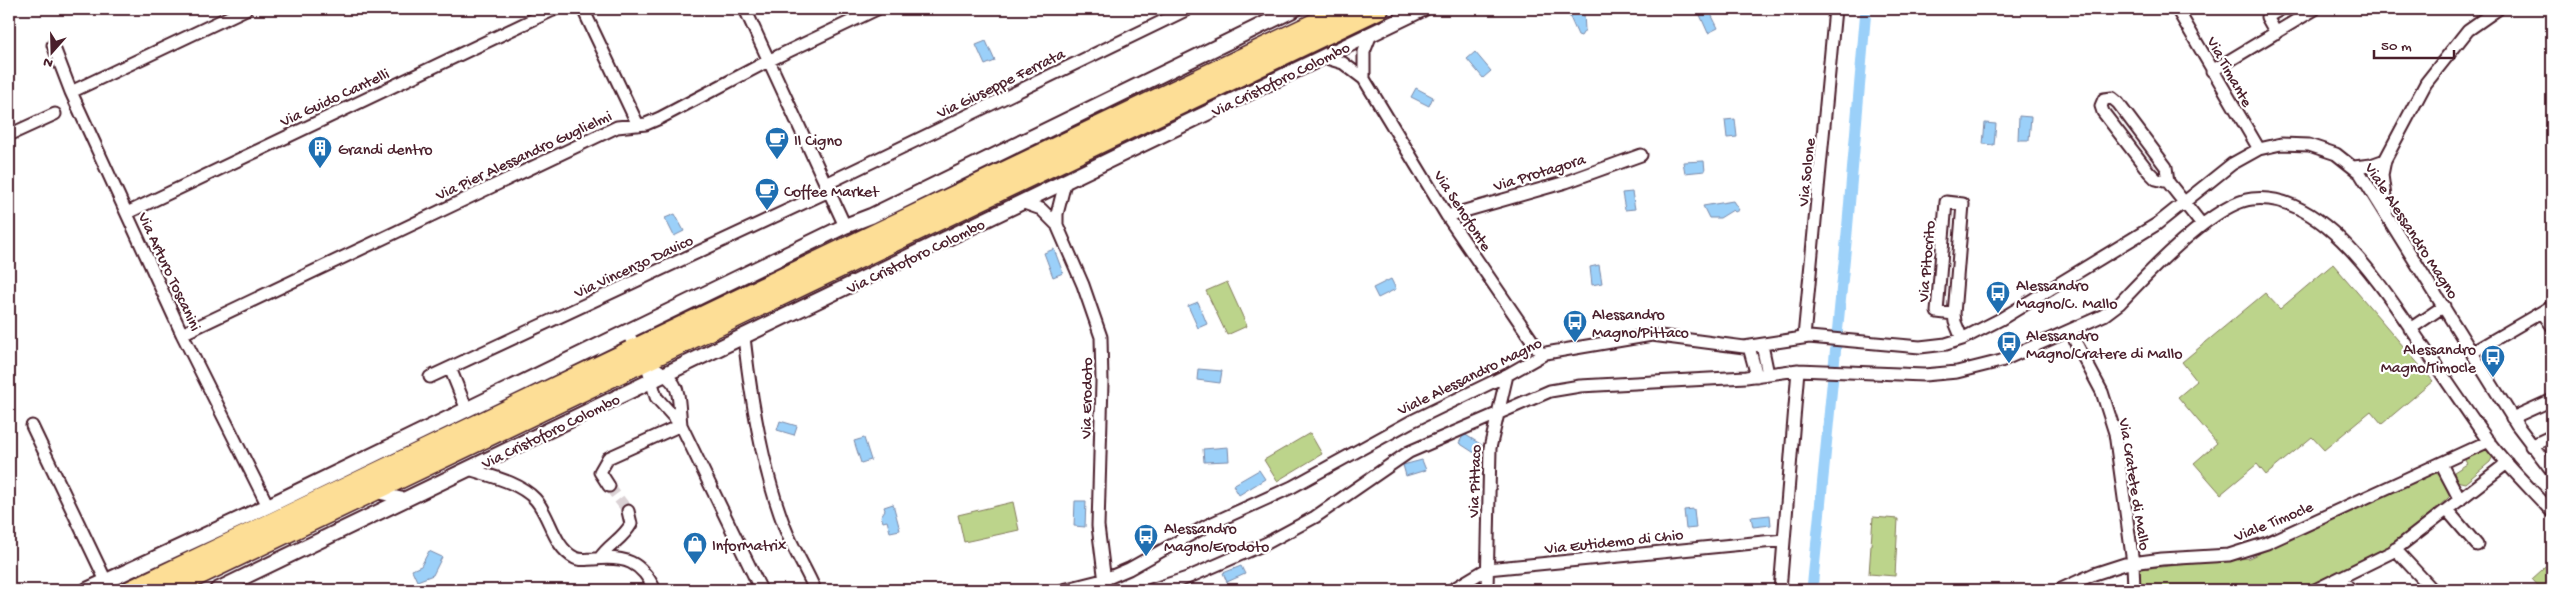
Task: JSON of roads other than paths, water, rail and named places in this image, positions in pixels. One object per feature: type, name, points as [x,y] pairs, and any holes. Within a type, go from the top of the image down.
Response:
[{"type":"main road","points":[[130,590],[631,340],[901,222],[1344,9]]},
{"type":"main road","name":"Via Cristoforo Colombo","points":[[169,590],[1380,9]]},
{"type":"street","points":[[71,92],[246,9]]},
{"type":"street","name":"Via Guido Cantelli","points":[[127,213],[555,9]]},
{"type":"street","points":[[583,9],[638,124]]},
{"type":"street","points":[[745,9],[845,226]]},
{"type":"street","name":"Via Pier Alessandro Guglielmi","points":[[182,334],[619,126],[638,124],[660,118],[770,60],[877,9]]},
{"type":"street","name":"Via Giuseppe Ferrata","points":[[827,188],[1188,9]]},
{"type":"street","points":[[87,590],[268,506],[467,410],[631,340],[845,226],[870,216],[1295,9]]},
{"type":"street","name":"Via Cristoforo Colombo","points":[[217,590],[1024,203],[1423,9]]},
{"type":"street","name":"Via Solone","points":[[1809,337],[1835,9]]},
{"type":"street","name":"Via Timante","points":[[2177,9],[2259,149]]},
{"type":"street","points":[[2276,33],[2267,17],[2281,9]]},
{"type":"street","points":[[2212,71],[2315,9]]},
{"type":"street","points":[[2387,215],[2382,175],[2385,160],[2426,83],[2468,30],[2498,9]]},
{"type":"street","points":[[1364,79],[1364,52],[1371,34]]},
{"type":"street","name":"Via Arturo Toscanini","points":[[53,45],[71,92],[182,334],[268,506]]},
{"type":"street","points":[[1323,57],[1343,63],[1364,79]]},
{"type":"street","name":"Via Senofonte","points":[[1364,79],[1447,216],[1542,355]]},
{"type":"street","points":[[2168,182],[2156,179],[2143,165],[2103,112],[2101,106],[2104,99],[2114,99],[2123,110],[2166,167],[2168,182],[2202,225]]},
{"type":"street","points":[[9,135],[55,114]]},
{"type":"street","name":"Viale Alessandro Magno","points":[[1063,590],[1105,585],[1129,569],[1219,520],[1292,487],[1410,422],[1507,375],[1542,355],[1567,348],[1652,335],[1749,347],[1809,337],[1920,347],[1946,344],[1962,339],[2001,319],[2158,224],[2232,164],[2259,149],[2281,144],[2309,145],[2329,151],[2354,167],[2387,215],[2512,418],[2531,446],[2552,471]]},
{"type":"street","name":"Via Protagora","points":[[1447,216],[1566,182],[1641,155]]},
{"type":"street","points":[[2354,167],[2371,165],[2385,160]]},
{"type":"street","points":[[1057,225],[1057,214],[1065,183]]},
{"type":"street","name":"Via Vincenzo Davico","points":[[430,377],[827,188]]},
{"type":"street","points":[[1151,590],[1210,569],[1268,544],[1315,517],[1409,452],[1540,395],[1574,386],[1762,375],[1802,370],[1931,375],[1975,370],[2001,361],[2100,317],[2120,303],[2202,225],[2231,205],[2252,199],[2272,200],[2303,212],[2326,227],[2351,249],[2374,277],[2489,442],[2552,512]]},
{"type":"street","name":"Via Pitocrito","points":[[1954,314],[1937,312],[1946,202],[1963,204],[1954,314],[1962,339]]},
{"type":"street","points":[[1024,203],[1041,209],[1057,225]]},
{"type":"street","points":[[870,216],[901,222]]},
{"type":"street","name":"Via Erodoto","points":[[1057,225],[1084,285],[1101,336],[1102,382],[1098,526],[1105,585]]},
{"type":"street","points":[[2410,329],[2444,306]]},
{"type":"street","points":[[2473,352],[2547,309],[2552,326]]},
{"type":"street","name":"Via Cratete di Mallo","points":[[2072,331],[2076,343],[2102,392],[2115,433],[2134,590]]},
{"type":"street","points":[[744,337],[750,386],[765,460],[786,528],[815,590]]},
{"type":"street","points":[[631,340],[646,362],[656,396],[681,425],[760,590]]},
{"type":"street","points":[[1762,345],[1762,375]]},
{"type":"street","points":[[1749,347],[1762,375]]},
{"type":"street","points":[[646,362],[666,375],[677,387],[681,425]]},
{"type":"street","points":[[450,368],[467,410]]},
{"type":"street","points":[[1780,590],[1802,370]]},
{"type":"street","name":"Via Pittaco","points":[[1487,590],[1490,448],[1507,375]]},
{"type":"street","points":[[2512,418],[2552,400]]},
{"type":"street","points":[[609,486],[600,472],[608,458],[681,425]]},
{"type":"street","points":[[32,426],[106,581]]},
{"type":"street","points":[[2531,446],[2552,436]]},
{"type":"street","points":[[27,443],[38,438]]},
{"type":"street","name":"Viale Timocle","points":[[2059,590],[2094,574],[2132,563],[2230,556],[2267,542],[2489,442]]},
{"type":"street","points":[[2315,590],[2395,549],[2507,463]]},
{"type":"street","points":[[2441,464],[2460,500]]},
{"type":"street","points":[[469,469],[511,484],[528,493],[540,504],[557,538],[569,554],[580,559],[622,559],[634,563],[644,571],[655,590]]},
{"type":"street","points":[[374,492],[406,500]]},
{"type":"street","points":[[2447,510],[2477,545]]},
{"type":"street","points":[[600,558],[606,550],[626,534],[631,524],[628,511]]},
{"type":"street","name":"Via Eutidemo di Chio","points":[[1452,590],[1487,570],[1784,540]]},
{"type":"street","points":[[2395,549],[2433,590]]},
{"type":"street","points":[[2340,578],[2351,590]]},
{"type":"water","points":[[1579,10],[1584,14],[1585,30],[1581,36],[1578,35],[1569,15]]},
{"type":"water","points":[[1709,10],[1718,28],[1708,33],[1700,15]]},
{"type":"water","points":[[986,41],[995,61],[985,65],[976,45]]},
{"type":"water","points":[[1475,52],[1491,71],[1483,78],[1467,59]]},
{"type":"water","points":[[1416,88],[1433,97],[1429,106],[1411,97]]},
{"type":"water","points":[[2019,116],[2031,117],[2029,140],[2018,140]]},
{"type":"water","points":[[1735,119],[1737,137],[1727,138],[1725,120]]},
{"type":"water","points":[[1985,123],[1996,124],[1994,145],[1983,144]]},
{"type":"water","points":[[1704,161],[1705,171],[1685,173],[1683,162]]},
{"type":"water","points":[[1632,192],[1635,209],[1625,210],[1622,193]]},
{"type":"water","points":[[1733,201],[1739,210],[1735,212],[1733,210],[1720,218],[1709,218],[1703,206]]},
{"type":"water","points":[[675,214],[684,231],[674,236],[665,218]]},
{"type":"water","points":[[1054,249],[1063,273],[1053,277],[1044,253]]},
{"type":"water","points":[[1599,265],[1602,283],[1592,285],[1590,267]]},
{"type":"water","points":[[1391,279],[1396,289],[1378,298],[1373,288]]},
{"type":"water","points":[[1198,302],[1207,324],[1198,328],[1188,306]]},
{"type":"water","points":[[1198,369],[1222,371],[1220,383],[1197,380]]},
{"type":"water","points":[[780,421],[797,426],[794,435],[777,430]]},
{"type":"water","points":[[1464,434],[1482,445],[1476,454],[1459,443]]},
{"type":"water","points":[[864,438],[871,460],[861,463],[854,441]]},
{"type":"water","points":[[1228,447],[1229,461],[1204,462],[1203,449]]},
{"type":"water","points":[[1422,460],[1426,470],[1406,476],[1403,465]]},
{"type":"water","points":[[1259,470],[1265,479],[1239,495],[1233,485]]},
{"type":"water","points":[[1075,501],[1086,501],[1085,527],[1074,526]]},
{"type":"water","points":[[893,504],[900,530],[890,532],[887,521],[883,522],[881,516],[885,510],[884,507]]},
{"type":"water","points":[[1694,509],[1696,528],[1686,529],[1684,510]]},
{"type":"water","points":[[1770,515],[1771,525],[1753,527],[1751,517]]},
{"type":"water","points":[[429,551],[442,557],[433,575],[417,581],[412,570],[421,566]]},
{"type":"water","points":[[1241,566],[1245,574],[1227,582],[1223,573]]},
{"type":"waterway","points":[[1812,590],[1847,233],[1866,9]]},
{"type":"tunnel","points":[[609,486],[628,511]]},
{"type":"place","name":"Il Cigno","points":[[777,160]]},
{"type":"place","name":"Grandi dentro","points":[[320,169]]},
{"type":"place","name":"Coffee Market","points":[[767,211]]},
{"type":"place","name":"Alessandro Magno/C. Mallo","points":[[1998,314]]},
{"type":"place","name":"Alessandro Magno/Pittaco","points":[[1575,343]]},
{"type":"place","name":"Alessandro Magno/Cratere di Mallo","points":[[2009,364]]},
{"type":"place","name":"Alessandro Magno/Timocle","points":[[2493,378]]},
{"type":"place","name":"Alessandro Magno/Erodoto","points":[[1146,557]]},
{"type":"place","name":"InforMatrix","points":[[695,565]]}]
